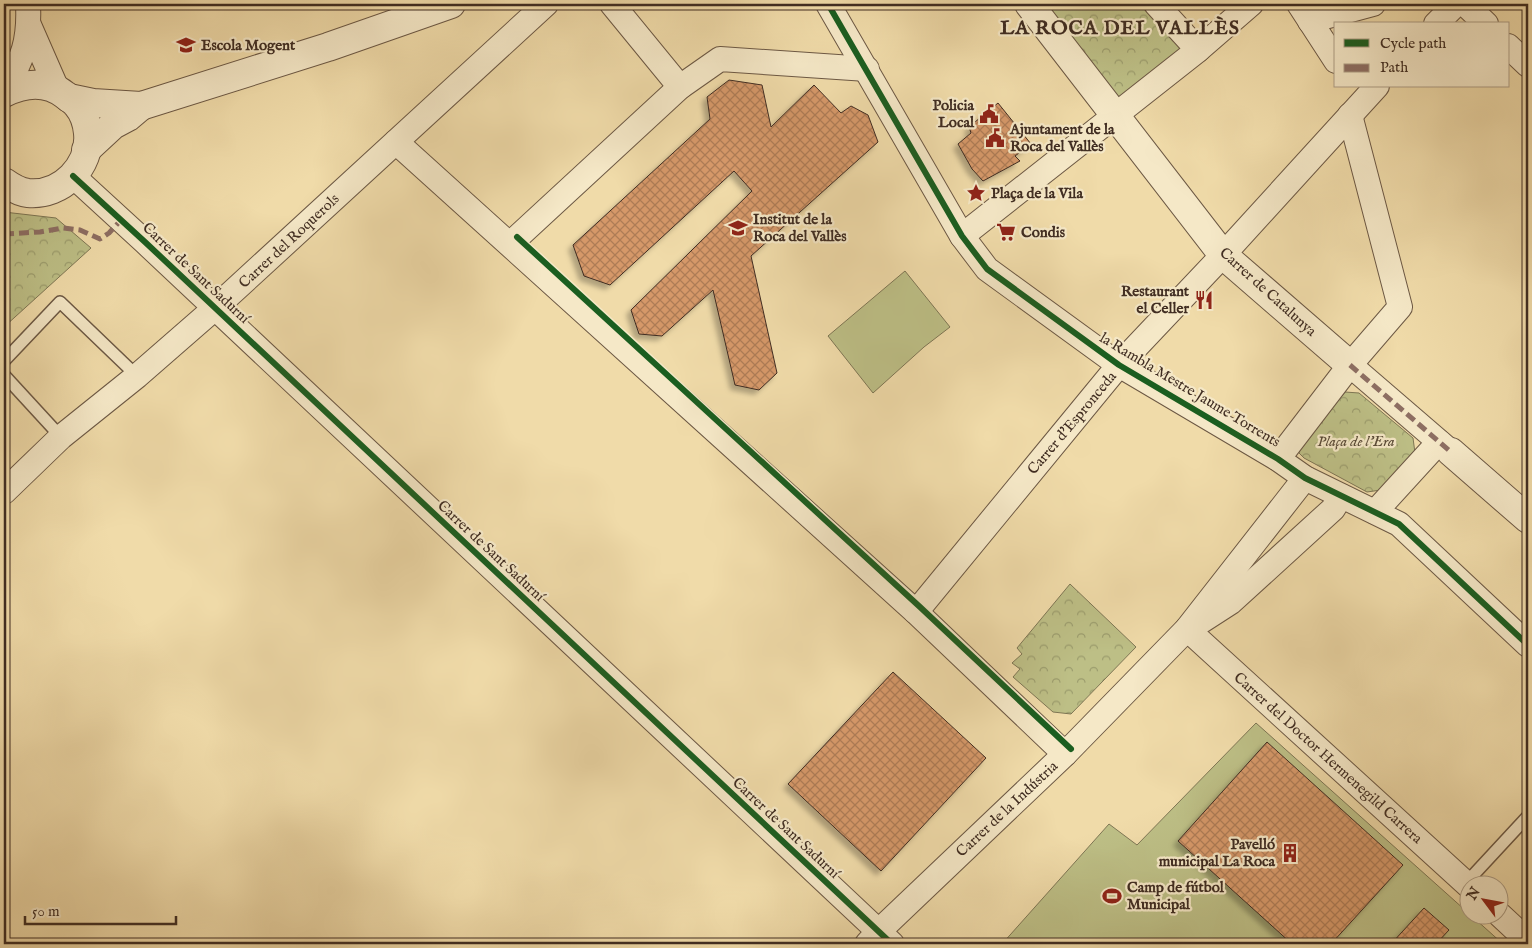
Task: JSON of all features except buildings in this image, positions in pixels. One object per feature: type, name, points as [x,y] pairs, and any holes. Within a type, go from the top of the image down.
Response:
[{"type":"street","points":[[4,93],[20,86],[46,85],[93,103],[141,106],[328,47],[451,4]]},
{"type":"street","name":"Carrer del Roquerols","points":[[4,492],[61,437],[137,376],[216,308],[546,4]]},
{"type":"street","points":[[612,4],[680,87]]},
{"type":"street","name":"la Rambla Mestre Jaume Torrents","points":[[828,4],[962,236],[987,269],[1119,365],[1278,459],[1305,478],[1399,524],[1528,645]]},
{"type":"street","name":"Carrer de Catalunya","points":[[1029,4],[1223,255],[1528,519]]},
{"type":"street","points":[[1156,4],[1198,50]]},
{"type":"street","points":[[962,236],[1198,50],[1251,4]]},
{"type":"street","points":[[1334,58],[1305,12],[1373,4]]},
{"type":"street","points":[[1438,22],[1456,4]]},
{"type":"street","points":[[1465,4],[1484,22]]},
{"type":"street","points":[[4,93],[22,56],[28,14]]},
{"type":"street","points":[[4,182],[14,189],[28,193],[43,192],[56,188],[73,176],[79,169],[85,157],[88,140],[87,126],[83,114],[76,104],[63,93],[28,14]]},
{"type":"street","points":[[1510,48],[1528,65]]},
{"type":"street","points":[[510,244],[680,87],[720,59],[867,69]]},
{"type":"street","points":[[1278,459],[1350,364],[1400,307],[1360,97]]},
{"type":"street","name":"Carrer d'Espronceda","points":[[916,612],[1119,365],[1223,255],[1360,97]]},
{"type":"street","points":[[86,150],[113,125],[128,117],[141,106]]},
{"type":"street","points":[[396,142],[916,612],[1066,754]]},
{"type":"street","name":"Carrer de Sant Sadurní","points":[[73,176],[216,308],[879,940]]},
{"type":"street","points":[[1375,512],[1445,447]]},
{"type":"street","name":"Carrer de la Indústria","points":[[879,940],[1066,754],[1187,629],[1305,478]]},
{"type":"street","name":"Carrer de la Indústria","points":[[1187,629],[1231,602],[1333,509],[1341,496]]},
{"type":"street","name":"Carrer del Doctor Hermenegild Carrera","points":[[1187,629],[1460,879]]},
{"type":"street","points":[[1510,924],[1528,941]]},
{"type":"lane","points":[[4,361],[60,302],[137,376]]},
{"type":"lane","points":[[4,375],[61,437]]},
{"type":"lane","points":[[1477,876],[1528,816]]},
{"type":"green space","points":[[1033,4],[1152,4],[1190,51],[1114,109]]},
{"type":"green space","points":[[4,212],[56,218],[91,248],[4,327]]},
{"type":"green space","points":[[905,271],[950,327],[924,347],[873,393],[828,336]]},
{"type":"green space","name":"Plaça de l'Era","points":[[1345,392],[1359,393],[1413,438],[1415,453],[1381,490],[1367,492],[1304,458],[1299,453],[1299,447]]},
{"type":"green space","points":[[1070,584],[1136,647],[1071,714],[1053,712],[1013,677],[1020,669],[1012,663],[1022,654],[1017,648]]},
{"type":"green space","points":[[1256,723],[1460,906],[1460,926],[1483,926],[1503,944],[1002,944],[1109,824],[1137,845]]},
{"type":"marked path","points":[[4,234],[40,232],[63,228],[80,230],[100,239],[109,233],[121,220]]},
{"type":"marked path","points":[[1350,365],[1451,452]]},
{"type":"cycle path","points":[[828,4],[962,236],[987,269],[1119,365],[1278,459],[1305,478],[1399,524],[1528,645]]},
{"type":"cycle path","points":[[73,176],[892,944]]},
{"type":"cycle path","points":[[517,237],[920,607],[1071,749]]},
{"type":"place","name":"Escola Mogent","points":[[186,45]]},
{"type":"place","name":"Policia Local","points":[[989,114]]},
{"type":"place","name":"Ajuntament de la Roca del Vallès","points":[[995,138]]},
{"type":"place","name":"Plaça de la Vila","points":[[976,193]]},
{"type":"place","name":"Institut de la Roca del Vallès","points":[[738,228]]},
{"type":"place","name":"Condis","points":[[1006,232]]},
{"type":"place","name":"Restaurant el Celler","points":[[1204,300]]},
{"type":"place","name":"Pavelló municipal La Roca","points":[[1290,853]]},
{"type":"place","name":"Camp de fútbol Municipal","points":[[1112,896]]},
{"type":"district","name":"LA ROCA DEL VALLÈS","points":[[1120,28]]}]
